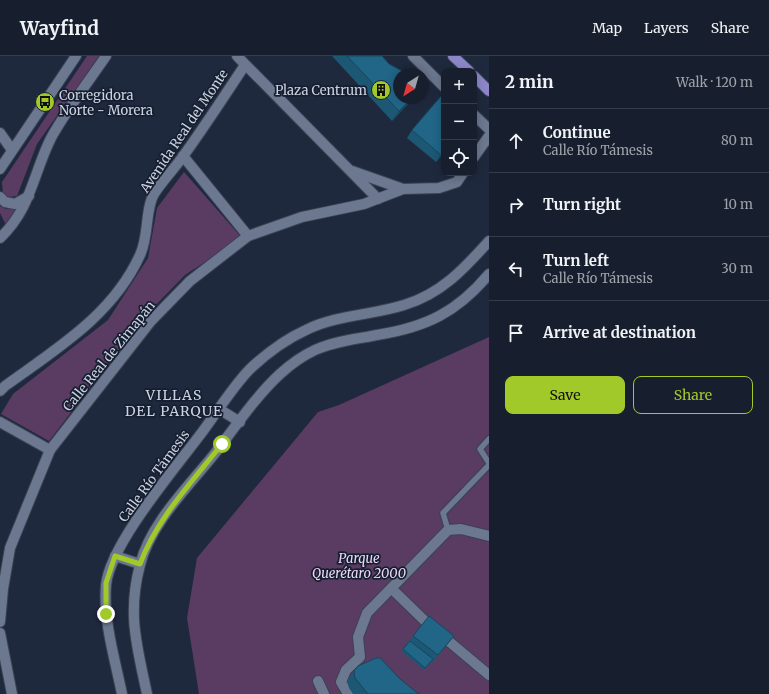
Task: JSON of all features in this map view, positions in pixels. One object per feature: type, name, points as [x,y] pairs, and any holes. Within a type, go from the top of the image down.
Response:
[{"type":"main road","points":[[453,56],[465,68]]},
{"type":"main road","points":[[477,79],[489,91]]},
{"type":"street","points":[[0,168],[76,56]]},
{"type":"street","points":[[0,235],[17,220],[29,196],[51,138],[106,56]]},
{"type":"street","points":[[237,56],[378,199]]},
{"type":"street","points":[[413,56],[441,84]]},
{"type":"street","name":"Avenida Real del Monte","points":[[0,391],[57,349],[101,313],[123,286],[141,255],[147,232],[150,204],[154,195],[183,156],[245,65]]},
{"type":"street","points":[[477,118],[489,129]]},
{"type":"street","points":[[0,133],[12,150]]},
{"type":"street","points":[[477,153],[489,136]]},
{"type":"street","points":[[183,156],[248,236]]},
{"type":"street","points":[[351,171],[403,189]]},
{"type":"street","name":"Calle Real de Zimapán","points":[[0,622],[3,589],[10,548],[50,450],[151,321],[190,281],[248,236],[302,217],[364,204],[403,189],[439,188],[457,182],[461,176]]},
{"type":"street","points":[[0,197],[5,202],[15,204],[29,196]]},
{"type":"street","name":"Calle Río Támesis","points":[[122,694],[106,614],[106,583],[115,556],[132,526],[249,370],[277,346],[307,329],[340,319],[404,305],[430,295],[454,278],[489,241]]},
{"type":"street","points":[[147,694],[136,640],[133,615],[134,591],[140,564],[146,548],[166,513],[240,422],[279,375],[297,360],[317,349],[353,339],[398,331],[429,321],[451,310],[472,294],[489,274]]},
{"type":"street","points":[[219,409],[240,422]]},
{"type":"street","points":[[0,422],[50,450]]},
{"type":"street","points":[[348,694],[341,682],[346,670],[360,657],[358,637],[367,613],[448,530],[461,529],[489,536]]},
{"type":"street","points":[[115,556],[140,564]]},
{"type":"street","points":[[392,589],[427,623],[489,674]]},
{"type":"street","points":[[0,633],[12,694]]},
{"type":"street","points":[[318,681],[324,694]]},
{"type":"lane","points":[[448,530],[443,513],[489,464],[480,449],[489,439]]},
{"type":"green space","points":[[87,56],[99,56],[37,144],[17,196],[8,197],[3,194],[2,182]]},
{"type":"green space","points":[[184,172],[242,238],[185,275],[145,316],[49,441],[1,414],[13,394],[108,320],[148,258],[157,208]]},
{"type":"green space","points":[[0,206],[6,209],[16,209],[6,225],[0,213]]},
{"type":"green space","name":"Parque Querétaro 2000","points":[[489,337],[489,694],[199,694],[187,618],[197,558],[318,412],[339,405]]},
{"type":"building","points":[[347,56],[382,56],[389,64],[396,68],[393,68],[393,104],[406,104],[399,111]]},
{"type":"building","points":[[441,96],[441,155],[412,130]]},
{"type":"building","points":[[429,616],[454,636],[438,655],[413,636]]},
{"type":"building","points":[[410,641],[433,659],[425,668],[403,649]]},
{"type":"building","points":[[376,658],[380,658],[400,679],[420,694],[368,694],[355,678],[354,671],[358,666]]},
{"type":"place","name":"Plaza Centrum","points":[[381,90]]},
{"type":"place","name":"Corregidora Norte - Morera","points":[[45,102]]},
{"type":"district","name":"VILLAS DEL PARQUE","points":[[174,404]]},
{"type":"route","points":[[106,614],[106,583],[115,556],[140,564],[146,548],[166,513],[222,444]]}]
